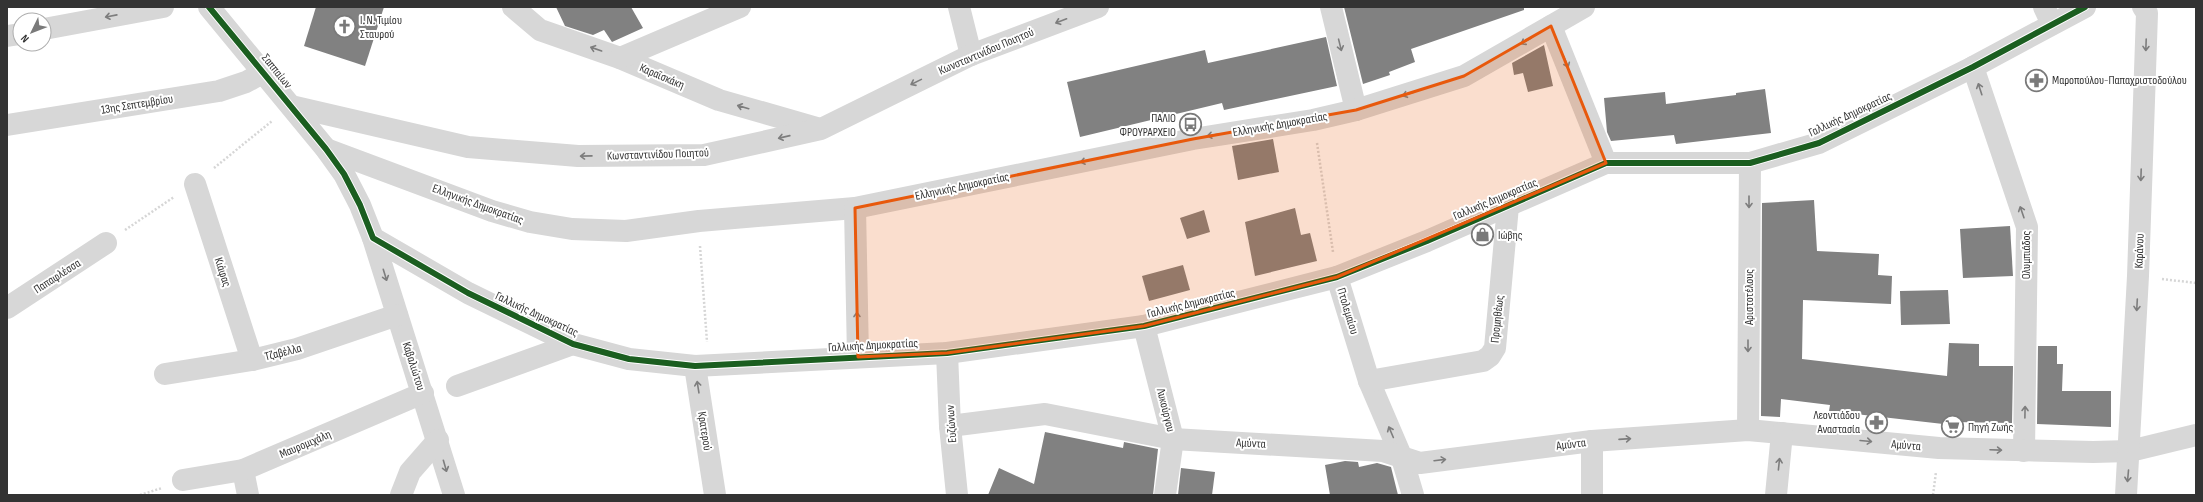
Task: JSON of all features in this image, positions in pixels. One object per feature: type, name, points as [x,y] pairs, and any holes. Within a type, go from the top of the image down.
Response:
[{"type":"street","points":[[52,28],[163,7]]},
{"type":"street","name":"Σαππαίων","points":[[209,7],[326,149]]},
{"type":"street","name":"Καραϊσκάκη","points":[[512,7],[540,30],[620,58],[719,100],[820,129]]},
{"type":"street","points":[[620,58],[740,7]]},
{"type":"street","points":[[959,7],[970,55]]},
{"type":"street","name":"Κωνσταντινίδου Ποιητού","points":[[291,106],[468,147],[578,156],[704,155],[820,129],[970,55],[1098,7]]},
{"type":"street","points":[[1331,7],[1356,110]]},
{"type":"street","name":"Ελληνικής Δημοκρατίας","points":[[326,149],[492,210],[530,222],[572,229],[626,231],[699,222],[855,208],[1193,138],[1313,120],[1356,110],[1464,76],[1584,7]]},
{"type":"street","name":"Γαλλικής Δημοκρατίας","points":[[373,238],[468,294],[573,344],[629,359],[702,366],[947,353],[1144,326],[1337,277],[1606,164],[1750,163],[1819,143],[1973,67],[2048,15],[2085,7]]},
{"type":"street","name":"Καράνου","points":[[2126,495],[2130,451],[2138,276],[2147,13],[2143,7]]},
{"type":"street","points":[[1551,26],[1606,164]]},
{"type":"street","name":"Ολυμπιάδος","points":[[1973,67],[2027,227],[2024,451]]},
{"type":"street","name":"13ης Σεπτεμβρίου","points":[[7,125],[219,91],[246,82],[264,72]]},
{"type":"street","points":[[326,149],[344,174],[360,205],[373,238]]},
{"type":"street","name":"Αριστοτέλους","points":[[1748,430],[1750,163]]},
{"type":"street","name":"Κιάφας","points":[[195,184],[252,360]]},
{"type":"street","name":"Προμηθέως","points":[[1369,381],[1482,361],[1490,356],[1495,348],[1508,206]]},
{"type":"street","points":[[855,208],[858,357]]},
{"type":"street","name":"Καβαλιώτου","points":[[373,238],[438,440],[454,495]]},
{"type":"street","name":"Παπαφλέσσα","points":[[7,308],[106,243]]},
{"type":"street","name":"Πτολεμαίου","points":[[1337,277],[1369,381],[1402,458],[1413,495]]},
{"type":"street","name":"Τζαβέλλα","points":[[165,374],[252,360],[297,349],[397,315]]},
{"type":"street","name":"Λυκούργου","points":[[1144,326],[1173,439],[1165,495]]},
{"type":"street","points":[[457,386],[573,344]]},
{"type":"street","name":"Ευζώνων","points":[[947,353],[950,426],[957,495]]},
{"type":"street","name":"Κρατερού","points":[[702,366],[715,495]]},
{"type":"street","name":"Μαυρομιχάλη","points":[[183,480],[243,470],[423,394]]},
{"type":"street","name":"Αμύντα","points":[[950,426],[1045,414],[1173,439],[1383,451],[1420,463],[1592,441],[1748,430],[1939,448],[2024,451],[2130,451],[2196,436]]},
{"type":"street","points":[[1776,495],[1782,433]]},
{"type":"street","points":[[401,495],[410,472],[438,440]]},
{"type":"street","points":[[1592,441],[1592,495]]},
{"type":"street","points":[[243,470],[248,495]]},
{"type":"path","points":[[699,222],[702,366]]},
{"type":"path","points":[[2138,276],[2196,283]]},
{"type":"highlighted area","points":[[1551,26],[1606,163],[1337,277],[1144,326],[947,353],[858,357],[855,208],[1193,139],[1356,110],[1464,76]]},
{"type":"building","name":"Ι. Ν. Τιμίου Σταυρού","points":[[316,7],[384,7],[365,66],[304,46]]},
{"type":"building","points":[[556,7],[631,7],[643,28],[612,42],[604,30],[593,35],[565,26]]},
{"type":"building","points":[[1344,7],[1524,7],[1524,10],[1411,49],[1415,62],[1389,72],[1390,75],[1363,84]]},
{"type":"building","points":[[1326,37],[1337,86],[1224,110],[1222,103],[1080,137],[1067,82],[1205,50],[1208,63]]},
{"type":"building","points":[[1544,45],[1553,86],[1528,92],[1523,73],[1514,75],[1512,63]]},
{"type":"building","points":[[1765,89],[1771,133],[1676,144],[1674,135],[1611,141],[1607,132],[1604,98],[1665,92],[1666,104],[1736,95],[1736,93]]},
{"type":"building","points":[[1273,139],[1279,172],[1238,180],[1232,146]]},
{"type":"building","points":[[1814,200],[1817,251],[1879,254],[1878,275],[1892,276],[1891,304],[1803,300],[1802,359],[1947,376],[1949,343],[1979,344],[1979,366],[2013,366],[2012,423],[1953,422],[1952,425],[1829,411],[1830,405],[1781,399],[1780,417],[1761,416],[1762,203]]},
{"type":"building","points":[[1295,208],[1301,235],[1310,233],[1317,261],[1255,276],[1245,222]]},
{"type":"building","points":[[1204,210],[1210,232],[1187,239],[1180,218]]},
{"type":"building","points":[[2010,226],[2013,276],[1963,278],[1960,229]]},
{"type":"building","points":[[1183,265],[1190,290],[1149,301],[1142,276]]},
{"type":"building","points":[[1948,290],[1950,324],[1901,325],[1900,291]]},
{"type":"building","points":[[2038,346],[2057,346],[2057,364],[2063,364],[2062,391],[2111,391],[2111,427],[2037,424]]},
{"type":"building","points":[[1045,432],[1123,448],[1124,442],[1158,449],[1153,495],[988,495],[999,468],[1034,484]]},
{"type":"building","points":[[1345,461],[1358,462],[1359,467],[1377,463],[1391,467],[1398,495],[1330,495],[1325,465]]},
{"type":"building","points":[[1181,468],[1215,472],[1212,495],[1178,495]]},
{"type":"cycle path","points":[[209,7],[326,149],[344,174],[360,205],[373,238],[468,293],[573,344],[629,359],[695,366],[947,353],[1144,326],[1337,277],[1427,241],[1606,163],[1750,163],[1819,143],[1973,67],[2085,7]]},
{"type":"place","name":"Ι. Ν. Τιμίου Σταυρού","points":[[344,27]]},
{"type":"place","name":"Μαροπούλου-Παπαχριστοδούλου","points":[[2036,80]]},
{"type":"place","name":"ΠΑΛΙΟ ΦΡΟΥΡΑΡΧΕΙΟ","points":[[1191,125]]},
{"type":"place","name":"Ιώβης","points":[[1482,235]]},
{"type":"place","name":"Λεοντιάδου Αναστασία","points":[[1876,422]]},
{"type":"place","name":"Πηγή Ζωής","points":[[1952,427]]}]
